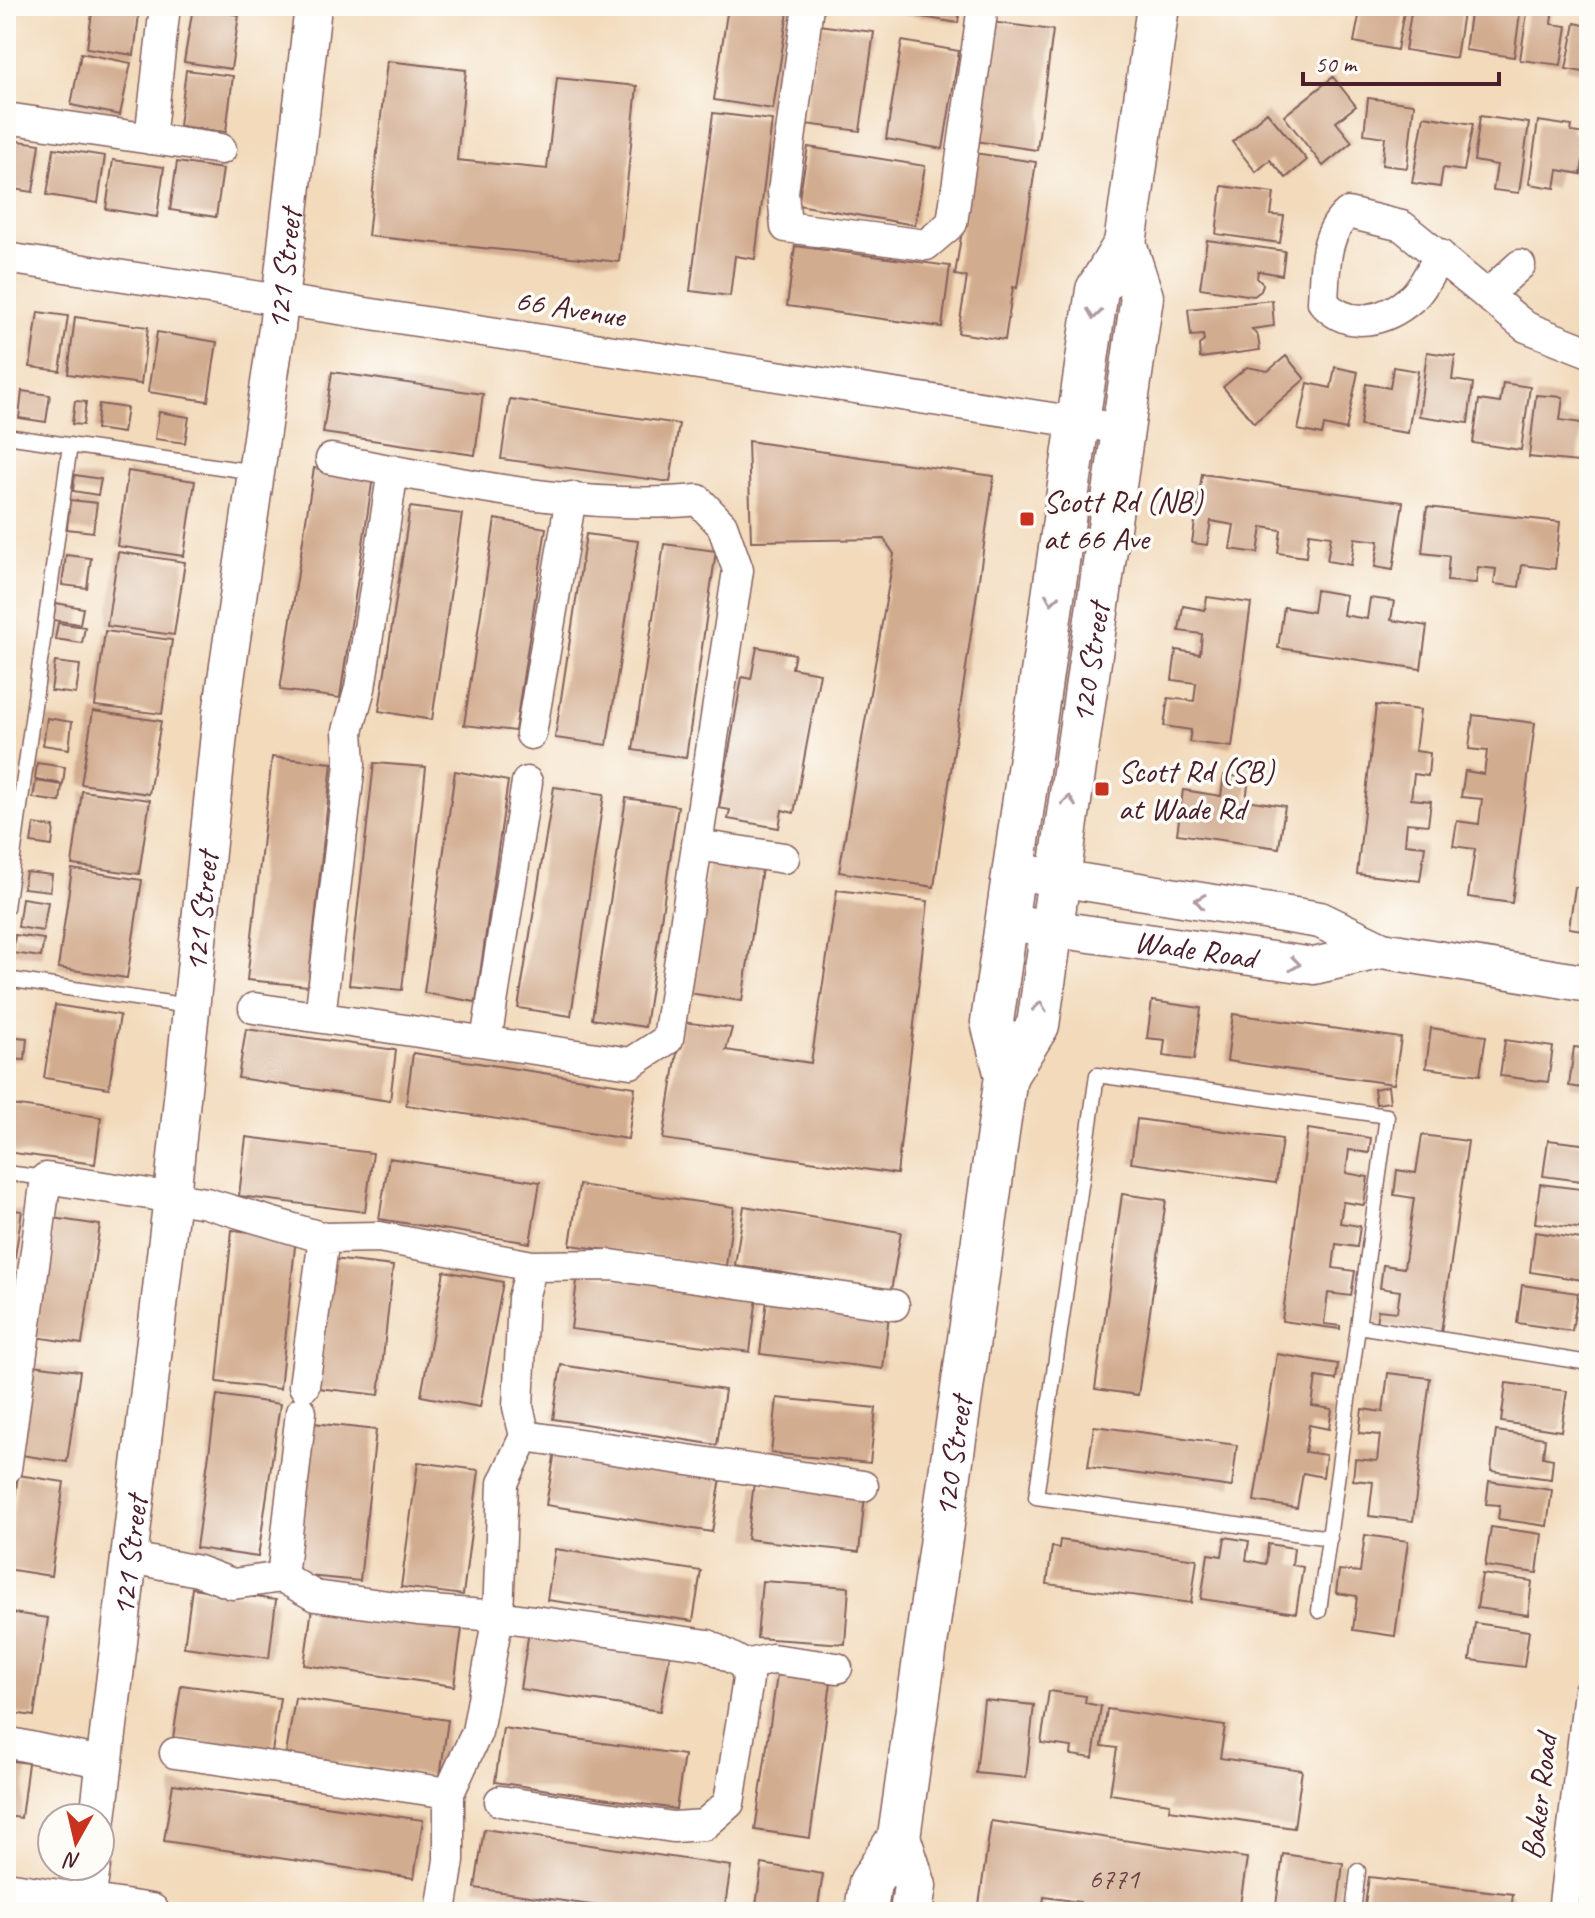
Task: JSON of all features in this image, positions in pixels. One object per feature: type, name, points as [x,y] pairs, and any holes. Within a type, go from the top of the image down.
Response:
[{"type":"main road","name":"120 Street","points":[[866,1912],[870,1883],[899,1837],[1006,1076],[992,1022],[1097,290],[1125,244],[1158,6]]},
{"type":"main road","name":"120 Street","points":[[1006,1076],[1038,1025],[1052,928],[1142,297],[1125,244]]},
{"type":"main road","name":"120 Street","points":[[899,1837],[915,1886],[911,1912]]},
{"type":"street","points":[[150,139],[165,6]]},
{"type":"street","name":"121 Street","points":[[100,1802],[172,1197],[221,714],[280,300],[313,6]]},
{"type":"street","points":[[808,6],[783,192],[786,227],[926,245],[952,223],[983,6]]},
{"type":"street","points":[[6,118],[221,149]]},
{"type":"street","points":[[1440,255],[1526,327],[1589,352]]},
{"type":"street","name":"66 Avenue","points":[[6,258],[1123,429]]},
{"type":"street","points":[[1487,295],[1520,265]]},
{"type":"street","points":[[254,1008],[631,1063],[668,1039],[738,570],[722,525],[698,500],[655,505],[571,497],[331,459]]},
{"type":"street","points":[[320,1017],[350,764],[348,731],[360,688],[393,470]]},
{"type":"street","points":[[531,734],[571,497]]},
{"type":"street","points":[[486,1041],[527,782]]},
{"type":"street","points":[[697,845],[784,858]]},
{"type":"street","name":"Wade Road","points":[[1014,871],[1320,920],[1382,950],[1589,984]]},
{"type":"street","name":"Wade Road","points":[[1007,922],[1314,966],[1382,950]]},
{"type":"street","points":[[6,1469],[46,1178],[172,1197],[284,1224],[324,1238],[379,1237],[532,1266],[611,1265],[894,1305]]},
{"type":"street","points":[[282,1577],[324,1238]]},
{"type":"street","points":[[441,1912],[449,1860],[449,1793],[477,1732],[498,1616],[503,1483],[525,1436],[518,1407],[523,1298],[532,1266]]},
{"type":"street","points":[[525,1436],[863,1486]]},
{"type":"street","points":[[131,1558],[198,1571],[233,1584],[282,1577],[315,1596],[418,1610],[498,1616],[708,1645],[745,1665],[772,1659],[837,1668]]},
{"type":"street","points":[[500,1801],[673,1827],[704,1825],[729,1803],[748,1679],[745,1665]]},
{"type":"street","name":"Baker Road","points":[[1563,1912],[1589,1691]]},
{"type":"street","points":[[6,1742],[105,1763]]},
{"type":"street","points":[[175,1753],[449,1793]]},
{"type":"street","points":[[86,1907],[90,1882]]},
{"type":"street","points":[[6,1890],[86,1907],[151,1912]]},
{"type":"lane","points":[[6,436],[256,472]]},
{"type":"lane","points":[[6,908],[70,445]]},
{"type":"lane","points":[[6,979],[190,1006]]},
{"type":"lane","points":[[1319,1611],[1330,1538],[1387,1116],[1097,1075],[1036,1497],[1330,1538]]},
{"type":"lane","points":[[6,1173],[46,1178]]},
{"type":"lane","points":[[1358,1326],[1589,1363]]},
{"type":"lane","points":[[1353,1912],[1358,1871]]},
{"type":"building","points":[[93,6],[140,6],[134,55],[87,48]]},
{"type":"building","points":[[602,6],[646,6],[646,13]]},
{"type":"building","points":[[728,6],[789,6],[773,109],[714,100]]},
{"type":"building","points":[[856,6],[960,6],[958,23]]},
{"type":"building","points":[[1361,6],[1405,6],[1397,50],[1354,42]]},
{"type":"building","points":[[1412,6],[1464,6],[1456,58],[1405,50]]},
{"type":"building","points":[[1471,6],[1521,6],[1514,57],[1465,50]]},
{"type":"building","points":[[1528,6],[1553,6],[1551,24],[1567,26],[1561,65],[1520,60]]},
{"type":"building","points":[[193,7],[239,15],[231,69],[184,62]]},
{"type":"building","points":[[991,22],[1053,30],[1037,150],[974,141]]},
{"type":"building","points":[[1575,23],[1589,26],[1589,73],[1566,69]]},
{"type":"building","points":[[818,25],[874,32],[860,131],[805,124]]},
{"type":"building","points":[[902,41],[959,51],[943,149],[886,139]]},
{"type":"building","points":[[81,53],[131,63],[120,115],[71,105]]},
{"type":"building","points":[[387,61],[466,70],[457,160],[547,169],[557,78],[637,86],[619,262],[368,236]]},
{"type":"building","points":[[186,70],[233,76],[226,132],[179,126]]},
{"type":"building","points":[[1333,77],[1356,106],[1336,122],[1352,142],[1323,166],[1284,116]]},
{"type":"building","points":[[1368,98],[1414,104],[1407,168],[1382,165],[1385,137],[1364,134]]},
{"type":"building","points":[[1267,112],[1307,160],[1286,178],[1270,160],[1256,172],[1232,142]]},
{"type":"building","points":[[713,113],[772,120],[755,259],[735,256],[730,296],[690,291]]},
{"type":"building","points":[[1424,116],[1473,124],[1464,171],[1443,168],[1440,187],[1412,183]]},
{"type":"building","points":[[1480,116],[1529,123],[1519,193],[1493,190],[1497,165],[1474,161]]},
{"type":"building","points":[[1538,121],[1572,126],[1571,132],[1587,134],[1581,174],[1558,170],[1555,188],[1529,184]]},
{"type":"building","points":[[6,139],[40,144],[33,192],[6,188]]},
{"type":"building","points":[[808,147],[925,166],[915,225],[798,205]]},
{"type":"building","points":[[54,148],[105,156],[98,203],[47,195]]},
{"type":"building","points":[[974,153],[1036,162],[1017,288],[1013,287],[1005,340],[958,333],[967,277],[955,275]]},
{"type":"building","points":[[113,160],[164,167],[157,217],[106,209]]},
{"type":"building","points":[[177,162],[223,169],[216,217],[170,210]]},
{"type":"building","points":[[1222,186],[1274,193],[1271,215],[1284,216],[1280,243],[1216,234]]},
{"type":"building","points":[[1207,240],[1285,251],[1282,275],[1258,271],[1257,278],[1263,284],[1261,291],[1254,296],[1200,288]]},
{"type":"building","points":[[795,246],[950,266],[942,327],[787,306]]},
{"type":"building","points":[[1272,300],[1274,326],[1252,329],[1258,337],[1260,350],[1200,358],[1199,345],[1204,341],[1203,335],[1191,336],[1188,309]]},
{"type":"building","points":[[38,312],[68,316],[60,371],[30,367]]},
{"type":"building","points":[[75,317],[148,327],[141,384],[68,374]]},
{"type":"building","points":[[157,332],[217,342],[208,401],[148,392]]},
{"type":"building","points":[[1427,352],[1455,356],[1452,380],[1473,383],[1468,423],[1419,416]]},
{"type":"building","points":[[1286,356],[1305,379],[1254,423],[1223,387],[1247,367],[1268,371]]},
{"type":"building","points":[[1335,367],[1358,372],[1346,430],[1324,425],[1322,435],[1298,430],[1308,383],[1331,388]]},
{"type":"building","points":[[1393,367],[1418,371],[1408,433],[1360,426],[1366,384],[1390,388]]},
{"type":"building","points":[[332,372],[483,394],[475,455],[323,433]]},
{"type":"building","points":[[1503,383],[1530,387],[1521,450],[1473,443],[1479,400],[1500,403]]},
{"type":"building","points":[[22,391],[50,395],[46,422],[19,418]]},
{"type":"building","points":[[1536,395],[1563,397],[1560,420],[1582,423],[1578,462],[1529,457]]},
{"type":"building","points":[[510,399],[679,424],[670,482],[501,459]]},
{"type":"building","points":[[75,401],[86,402],[83,425],[72,424]]},
{"type":"building","points":[[99,404],[127,408],[123,433],[96,429]]},
{"type":"building","points":[[159,412],[189,417],[185,443],[155,439]]},
{"type":"building","points":[[748,441],[994,476],[934,887],[839,872],[894,554],[884,539],[751,541]]},
{"type":"building","points":[[314,468],[373,477],[340,698],[280,690]]},
{"type":"building","points":[[128,471],[195,481],[184,556],[117,546]]},
{"type":"building","points":[[1202,474],[1403,502],[1393,570],[1375,567],[1379,541],[1355,538],[1351,565],[1327,561],[1331,536],[1309,533],[1306,557],[1278,553],[1281,530],[1262,527],[1258,553],[1230,549],[1234,525],[1211,521],[1207,545],[1192,543]]},
{"type":"building","points":[[75,475],[101,479],[98,495],[73,491]]},
{"type":"building","points":[[70,500],[97,503],[93,532],[67,529]]},
{"type":"building","points":[[410,507],[462,514],[432,720],[379,711]]},
{"type":"building","points":[[1427,507],[1560,522],[1555,569],[1522,565],[1519,587],[1494,584],[1496,569],[1478,567],[1476,583],[1447,581],[1449,556],[1422,553]]},
{"type":"building","points":[[495,519],[546,528],[515,731],[464,725]]},
{"type":"building","points":[[586,534],[638,541],[607,745],[555,738]]},
{"type":"building","points":[[664,544],[716,551],[686,758],[633,750]]},
{"type":"building","points":[[118,552],[185,562],[174,635],[107,626]]},
{"type":"building","points":[[66,555],[91,558],[87,588],[62,585]]},
{"type":"building","points":[[1316,590],[1346,595],[1343,615],[1367,619],[1370,598],[1394,601],[1391,620],[1427,626],[1421,669],[1278,648],[1284,607],[1313,612]]},
{"type":"building","points":[[1207,597],[1251,603],[1232,747],[1189,742],[1191,730],[1164,726],[1168,698],[1194,701],[1196,683],[1172,680],[1176,650],[1200,654],[1202,634],[1179,631],[1183,606],[1205,610]]},
{"type":"building","points":[[56,603],[83,608],[80,624],[53,620]]},
{"type":"building","points":[[58,623],[85,627],[82,643],[55,639]]},
{"type":"building","points":[[105,631],[172,640],[162,714],[95,706]]},
{"type":"building","points":[[757,647],[795,654],[792,668],[820,673],[794,813],[782,810],[779,828],[728,819],[730,810],[719,808],[742,677],[751,679]]},
{"type":"building","points":[[55,662],[80,665],[76,694],[51,691]]},
{"type":"building","points":[[1376,705],[1420,710],[1415,751],[1430,753],[1428,776],[1414,774],[1411,799],[1431,801],[1428,825],[1407,823],[1405,844],[1425,846],[1420,881],[1357,874]]},
{"type":"building","points":[[93,711],[161,721],[149,794],[81,784]]},
{"type":"building","points":[[1473,715],[1535,723],[1512,903],[1468,897],[1475,849],[1453,846],[1457,821],[1479,824],[1482,799],[1461,797],[1465,771],[1484,774],[1487,751],[1469,749]]},
{"type":"building","points":[[47,718],[72,722],[69,749],[43,745]]},
{"type":"building","points":[[272,757],[332,763],[308,986],[247,980]]},
{"type":"building","points":[[37,763],[65,767],[63,784],[35,779]]},
{"type":"building","points":[[374,763],[426,767],[402,990],[349,985]]},
{"type":"building","points":[[455,771],[508,781],[476,1002],[424,993]]},
{"type":"building","points":[[1224,775],[1249,778],[1246,800],[1285,806],[1279,848],[1177,834],[1183,790],[1221,796]]},
{"type":"building","points":[[36,781],[62,785],[60,802],[33,798]]},
{"type":"building","points":[[554,787],[604,794],[571,1016],[518,1008]]},
{"type":"building","points":[[82,791],[150,800],[139,874],[72,865]]},
{"type":"building","points":[[626,798],[678,806],[645,1027],[592,1019]]},
{"type":"building","points":[[34,824],[54,827],[52,846],[31,843]]},
{"type":"building","points":[[709,860],[762,868],[742,1001],[688,993]]},
{"type":"building","points":[[72,869],[142,880],[127,978],[58,968]]},
{"type":"building","points":[[26,872],[52,875],[50,891],[23,888]]},
{"type":"building","points":[[1575,887],[1589,889],[1589,931],[1569,928]]},
{"type":"building","points":[[837,890],[928,901],[897,1174],[663,1139],[682,1022],[732,1028],[726,1050],[811,1063]]},
{"type":"building","points":[[22,898],[48,902],[43,931],[18,927]]},
{"type":"building","points":[[15,935],[44,939],[41,957],[13,953]]},
{"type":"building","points":[[1152,1001],[1201,1008],[1194,1060],[1163,1056],[1165,1040],[1147,1038]]},
{"type":"building","points":[[55,1005],[120,1015],[109,1088],[44,1078]]},
{"type":"building","points":[[1233,1014],[1401,1038],[1394,1084],[1227,1061]]},
{"type":"building","points":[[1431,1028],[1486,1036],[1480,1075],[1426,1068]]},
{"type":"building","points":[[246,1029],[396,1050],[390,1101],[238,1078]]},
{"type":"building","points":[[6,1036],[27,1038],[25,1060],[6,1059]]},
{"type":"building","points":[[1505,1040],[1553,1047],[1548,1082],[1500,1076]]},
{"type":"building","points":[[1574,1047],[1589,1049],[1589,1089],[1569,1086]]},
{"type":"building","points":[[413,1053],[635,1087],[628,1139],[406,1105]]},
{"type":"building","points":[[1388,1086],[1390,1102],[1376,1104],[1374,1089]]},
{"type":"building","points":[[11,1105],[101,1117],[95,1164],[6,1152]]},
{"type":"building","points":[[1137,1119],[1282,1139],[1276,1183],[1131,1163]]},
{"type":"building","points":[[1308,1129],[1371,1138],[1369,1153],[1349,1150],[1346,1173],[1368,1177],[1364,1205],[1343,1202],[1340,1223],[1360,1226],[1357,1247],[1336,1244],[1333,1268],[1355,1271],[1351,1296],[1328,1293],[1324,1324],[1340,1326],[1340,1329],[1282,1321]]},
{"type":"building","points":[[1422,1135],[1468,1141],[1441,1333],[1376,1323],[1378,1310],[1397,1312],[1400,1291],[1380,1288],[1383,1265],[1404,1268],[1414,1198],[1394,1195],[1397,1170],[1416,1173]]},
{"type":"building","points":[[246,1137],[373,1153],[365,1212],[239,1196]]},
{"type":"building","points":[[1548,1140],[1589,1145],[1589,1182],[1543,1176]]},
{"type":"building","points":[[389,1158],[540,1182],[530,1243],[379,1219]]},
{"type":"building","points":[[1540,1184],[1589,1190],[1585,1229],[1535,1223]]},
{"type":"building","points":[[579,1185],[734,1207],[726,1266],[570,1245]]},
{"type":"building","points":[[1122,1194],[1166,1200],[1138,1395],[1095,1389]]},
{"type":"building","points":[[744,1206],[901,1232],[891,1291],[735,1265]]},
{"type":"building","points":[[6,1209],[22,1211],[8,1303],[6,1303]]},
{"type":"building","points":[[53,1218],[100,1225],[82,1344],[35,1337]]},
{"type":"building","points":[[232,1230],[296,1237],[280,1389],[217,1382]]},
{"type":"building","points":[[1535,1232],[1588,1240],[1583,1280],[1530,1272]]},
{"type":"building","points":[[332,1259],[393,1266],[379,1395],[318,1388]]},
{"type":"building","points":[[444,1271],[503,1282],[480,1407],[421,1396]]},
{"type":"building","points":[[578,1273],[757,1296],[750,1352],[571,1329]]},
{"type":"building","points":[[1522,1285],[1578,1293],[1572,1331],[1517,1323]]},
{"type":"building","points":[[767,1300],[889,1314],[883,1369],[760,1354]]},
{"type":"building","points":[[1277,1354],[1338,1364],[1336,1380],[1316,1377],[1312,1406],[1332,1409],[1329,1429],[1309,1425],[1305,1452],[1326,1455],[1323,1477],[1303,1473],[1297,1508],[1254,1501]]},
{"type":"building","points":[[33,1365],[80,1371],[67,1462],[21,1455]]},
{"type":"building","points":[[561,1365],[725,1390],[717,1445],[553,1419]]},
{"type":"building","points":[[1388,1373],[1430,1378],[1413,1521],[1369,1516],[1373,1482],[1353,1480],[1355,1459],[1377,1461],[1380,1435],[1359,1433],[1362,1409],[1383,1412]]},
{"type":"building","points":[[1506,1383],[1567,1391],[1561,1431],[1501,1422]]},
{"type":"building","points":[[217,1395],[280,1404],[258,1557],[196,1548]]},
{"type":"building","points":[[777,1398],[876,1408],[870,1463],[771,1453]]},
{"type":"building","points":[[313,1423],[376,1430],[360,1581],[297,1575]]},
{"type":"building","points":[[1094,1426],[1237,1445],[1232,1487],[1088,1467]]},
{"type":"building","points":[[1496,1431],[1545,1438],[1543,1457],[1553,1459],[1551,1479],[1491,1471]]},
{"type":"building","points":[[555,1451],[721,1478],[712,1532],[546,1505]]},
{"type":"building","points":[[418,1462],[479,1470],[463,1595],[401,1587]]},
{"type":"building","points":[[18,1475],[64,1482],[51,1576],[6,1569]]},
{"type":"building","points":[[1489,1481],[1552,1490],[1547,1526],[1498,1519],[1500,1505],[1486,1504]]},
{"type":"building","points":[[754,1483],[865,1496],[859,1552],[747,1539]]},
{"type":"building","points":[[1491,1527],[1542,1534],[1537,1573],[1485,1566]]},
{"type":"building","points":[[1365,1535],[1408,1541],[1395,1636],[1353,1630],[1357,1596],[1336,1593],[1339,1570],[1360,1572]]},
{"type":"building","points":[[1225,1537],[1249,1541],[1246,1560],[1266,1564],[1268,1544],[1294,1548],[1292,1565],[1303,1567],[1296,1613],[1201,1599],[1208,1554],[1222,1556]]},
{"type":"building","points":[[1060,1540],[1197,1559],[1191,1603],[1047,1584],[1052,1547],[1059,1548]]},
{"type":"building","points":[[555,1549],[701,1571],[693,1621],[547,1600]]},
{"type":"building","points":[[1482,1574],[1532,1581],[1528,1615],[1477,1608]]},
{"type":"building","points":[[762,1581],[849,1587],[845,1644],[757,1638]]},
{"type":"building","points":[[192,1588],[276,1600],[269,1658],[184,1647]]},
{"type":"building","points":[[312,1608],[462,1629],[454,1686],[304,1665]]},
{"type":"building","points":[[6,1612],[48,1618],[34,1716],[6,1712]]},
{"type":"building","points":[[1475,1623],[1529,1631],[1524,1667],[1470,1660]]},
{"type":"building","points":[[529,1631],[670,1654],[660,1711],[520,1689]]},
{"type":"building","points":[[777,1675],[831,1682],[810,1838],[755,1830]]},
{"type":"building","points":[[181,1685],[280,1698],[272,1752],[173,1738]]},
{"type":"building","points":[[1049,1691],[1086,1696],[1085,1703],[1101,1706],[1093,1758],[1071,1755],[1072,1747],[1041,1743]]},
{"type":"building","points":[[295,1698],[448,1720],[440,1777],[286,1754]]},
{"type":"building","points":[[984,1700],[1034,1705],[1026,1778],[976,1773]]},
{"type":"building","points":[[1107,1709],[1225,1726],[1220,1758],[1302,1770],[1294,1828],[1169,1810],[1170,1803],[1110,1794],[1117,1748],[1102,1746]]},
{"type":"building","points":[[503,1728],[684,1755],[676,1809],[495,1782]]},
{"type":"building","points":[[6,1760],[28,1763],[21,1818],[6,1816]]},
{"type":"building","points":[[173,1784],[423,1820],[414,1878],[164,1841]]},
{"type":"building","points":[[991,1821],[1247,1858],[1239,1912],[1079,1912],[1080,1902],[1044,1897],[1042,1912],[978,1912]]},
{"type":"building","points":[[484,1829],[731,1866],[724,1912],[638,1912],[475,1888]]},
{"type":"building","points":[[1283,1854],[1343,1863],[1337,1912],[1275,1912]]},
{"type":"building","points":[[762,1864],[823,1874],[817,1912],[755,1912]]},
{"type":"building","points":[[1369,1877],[1513,1894],[1511,1912],[1364,1912]]},
{"type":"place","name":"Scott Rd (NB) at 66 Ave","points":[[1027,519]]},
{"type":"place","name":"Scott Rd (SB) at Wade Rd","points":[[1102,789]]}]
